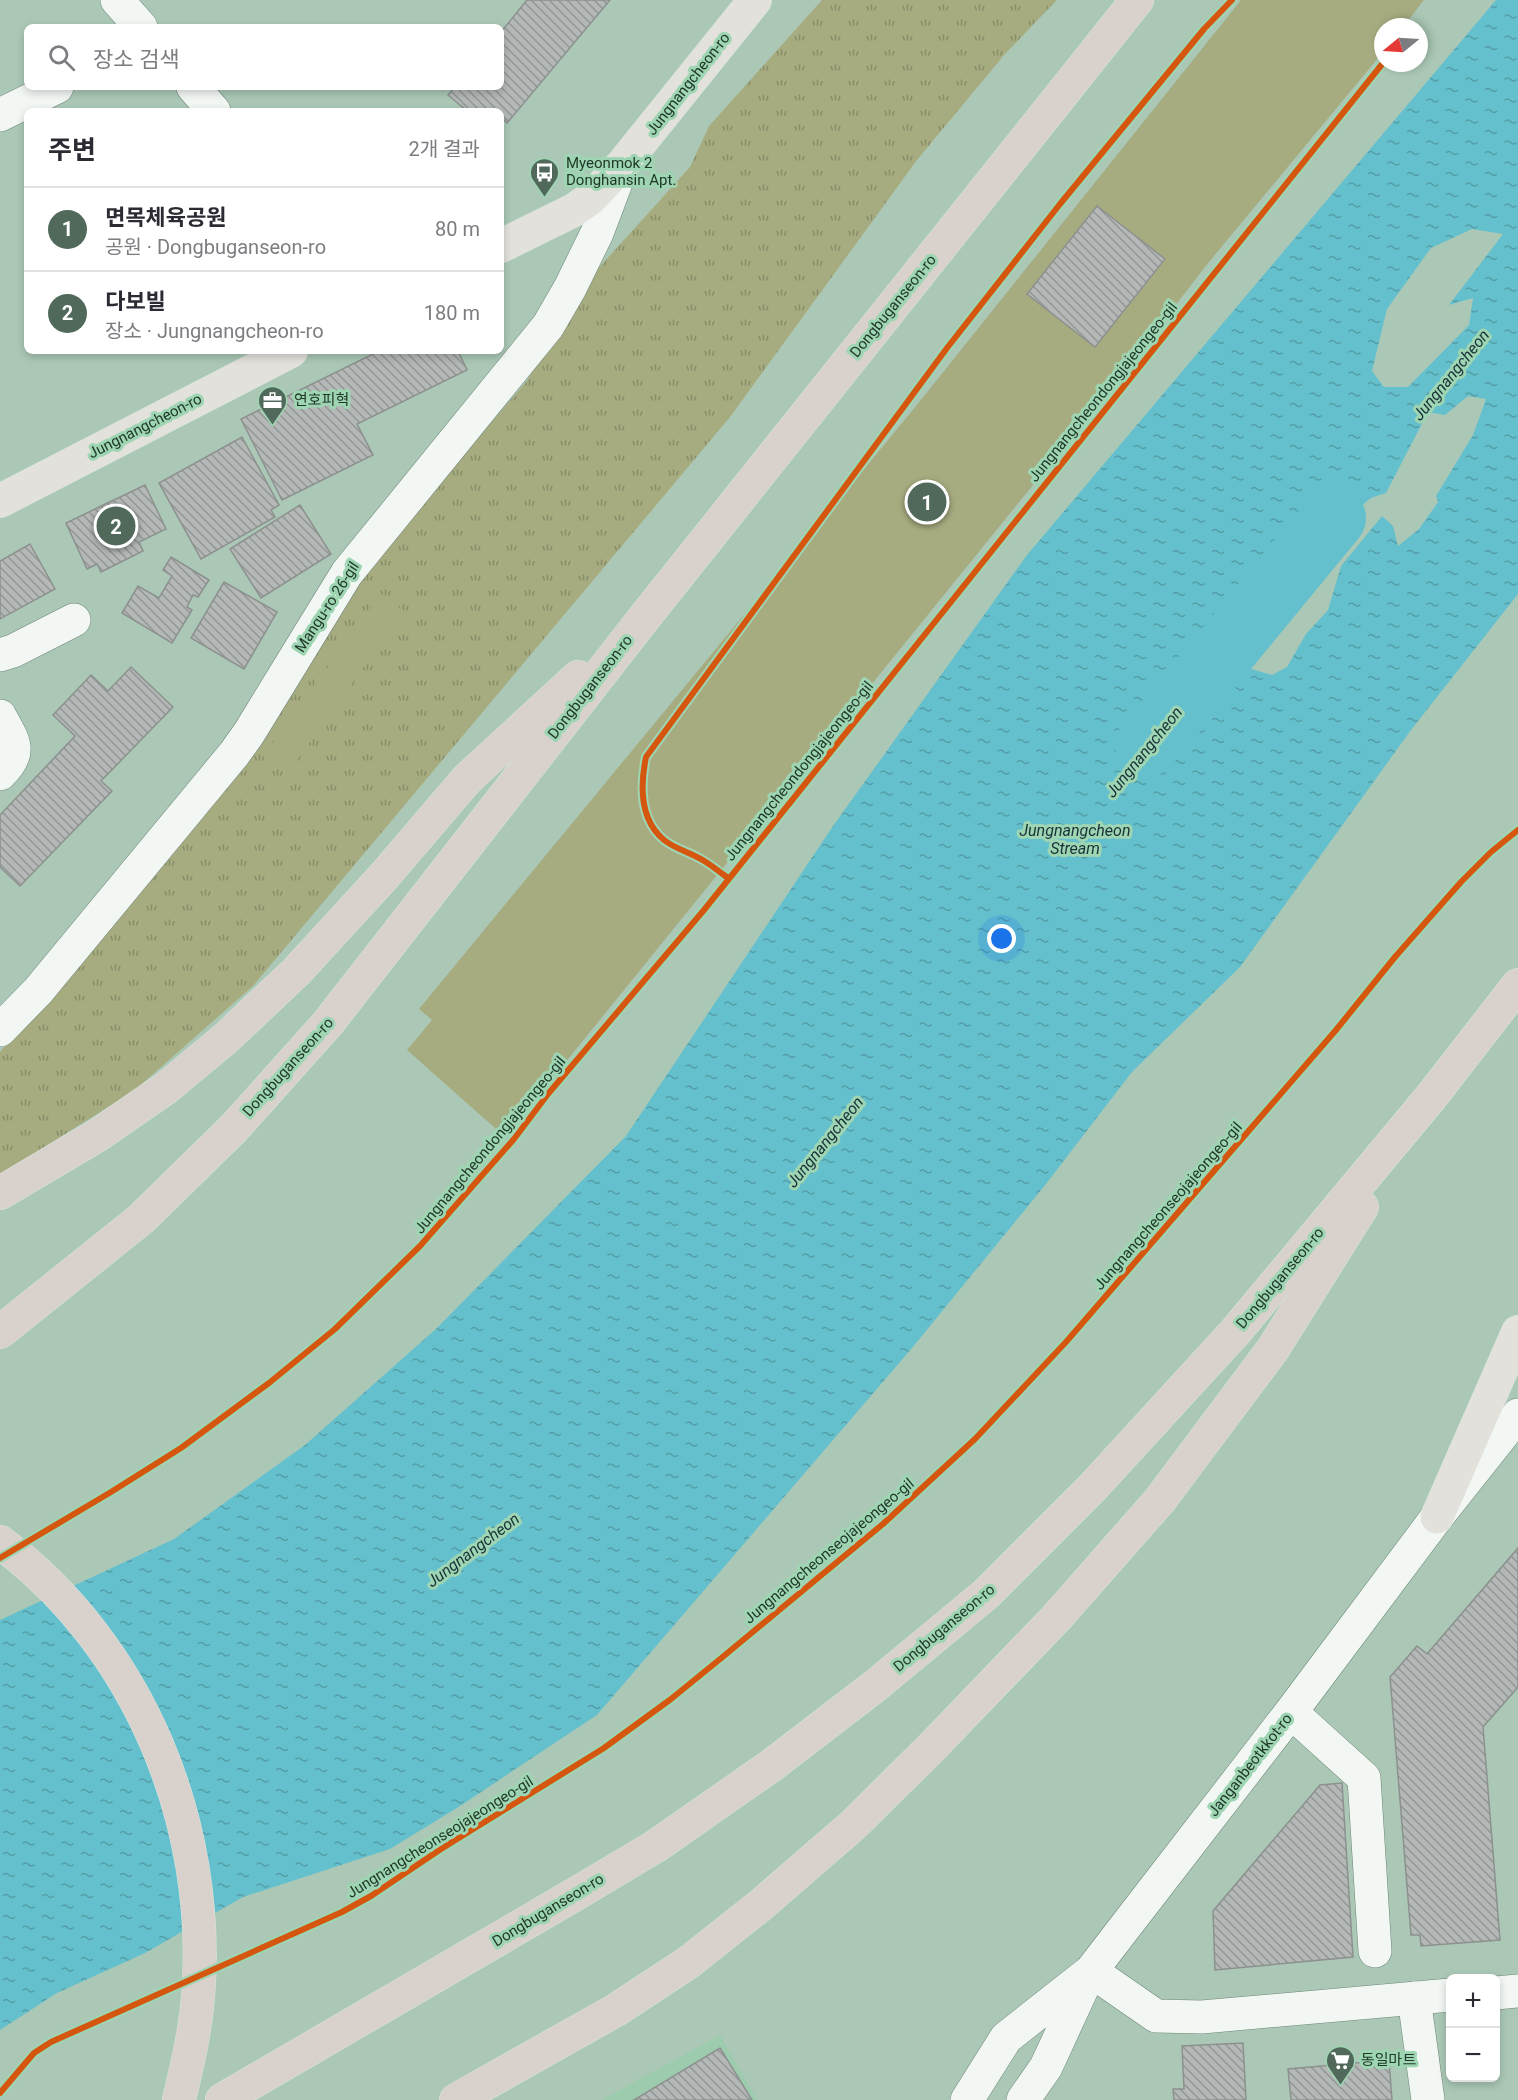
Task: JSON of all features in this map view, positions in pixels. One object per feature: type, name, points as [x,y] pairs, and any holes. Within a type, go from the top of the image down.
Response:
[{"type":"highway","name":"Dongbuganseon-ro","points":[[0,1332],[141,1219],[234,1128],[328,1023],[644,618],[1137,0]]},
{"type":"highway","points":[[0,1193],[98,1136],[166,1088],[225,1039],[296,972],[467,779],[644,618]]},
{"type":"highway","name":"Dongbuganseon-ro","points":[[222,2100],[656,1846],[772,1765],[875,1686],[986,1594],[1092,1488],[1236,1330],[1431,1096],[1518,985]]},
{"type":"highway","points":[[456,2100],[616,2010],[689,1962],[762,1904],[852,1826],[931,1748],[1058,1616],[1160,1500],[1273,1349],[1431,1096]]},
{"type":"highway","points":[[0,1542],[49,1586],[91,1631],[122,1674],[167,1769],[183,1821],[195,1877],[199,1941],[198,1997],[191,2052],[179,2100]]},
{"type":"main road","name":"Jungnangcheon-ro","points":[[504,245],[574,210],[590,199],[624,164],[755,0]]},
{"type":"main road","name":"Jungnangcheon-ro","points":[[0,501],[285,354]]},
{"type":"main road","points":[[1437,1517],[1518,1332]]},
{"type":"street","points":[[117,0],[138,24]]},
{"type":"street","points":[[0,115],[51,90]]},
{"type":"street","points":[[196,90],[211,108]]},
{"type":"street","name":"Mangu-ro 26-gil","points":[[0,1030],[39,991],[234,754],[347,573],[548,326],[593,242],[624,164]]},
{"type":"street","points":[[0,655],[13,651],[74,620]]},
{"type":"street","points":[[0,716],[15,749],[13,759],[0,774]]},
{"type":"street","name":"Janganbeotkkot-ro","points":[[967,2100],[1006,2037],[1091,1971],[1291,1712],[1437,1517],[1518,1415]]},
{"type":"street","points":[[1291,1712],[1364,1778],[1375,1951]]},
{"type":"street","points":[[1023,2100],[1046,2067],[1091,1971],[1156,2016],[1202,2018],[1446,1995]]},
{"type":"street","points":[[1500,1992],[1518,1991]]},
{"type":"street","points":[[1414,1998],[1428,2100]]},
{"type":"shaded area","points":[[720,2035],[757,2100],[602,2100]]},
{"type":"green space","points":[[822,0],[1057,0],[1005,54],[917,160],[730,417],[253,986],[135,1090],[0,1175],[0,1052],[104,935],[363,573],[526,382],[595,272],[690,167],[709,126]]},
{"type":"green space","points":[[1241,0],[1424,0],[1410,18],[1374,18],[1374,63],[1209,262],[1101,401],[505,1137],[407,1050],[432,1020],[419,1009],[916,406]]},
{"type":"green space","points":[[381,594],[404,611],[287,774],[263,756]]},
{"type":"water","name":"Jungnangcheon Stream","points":[[1496,0],[1518,0],[1518,594],[1411,730],[1240,967],[1132,1072],[1046,1184],[912,1348],[597,1715],[457,1808],[390,1849],[243,1897],[145,1953],[57,1993],[0,2030],[0,1620],[174,1539],[305,1445],[437,1328],[626,1136],[833,826],[1027,555]],"holes":[[[1472,229],[1503,234],[1449,305],[1473,298],[1469,325],[1408,387],[1384,387],[1372,371],[1387,309],[1431,248]],[[1468,396],[1486,399],[1473,435],[1436,496],[1438,502],[1419,529],[1398,546],[1393,526],[1382,516],[1341,566],[1328,610],[1306,634],[1287,667],[1272,675],[1248,668],[1239,659],[1210,680],[1200,673],[1226,637],[1235,615],[1260,599],[1261,603],[1301,564],[1324,546],[1355,511],[1371,498],[1386,493],[1428,412],[1445,415]]]},
{"type":"building","points":[[527,0],[610,0],[507,123],[504,120],[504,108],[463,108],[448,95],[452,90],[504,90],[504,28]]},
{"type":"building","points":[[1097,206],[1165,259],[1095,347],[1027,294]]},
{"type":"building","points":[[373,354],[459,354],[467,370],[357,424],[373,455],[282,500],[241,419]]},
{"type":"building","points":[[242,437],[279,505],[271,510],[275,517],[201,559],[159,483]]},
{"type":"building","points":[[145,485],[166,529],[139,542],[143,551],[101,572],[97,564],[87,569],[66,523]]},
{"type":"building","points":[[300,505],[331,554],[261,598],[230,549]]},
{"type":"building","points":[[30,544],[55,589],[0,619],[0,561]]},
{"type":"building","points":[[171,557],[209,580],[198,597],[193,595],[187,607],[192,610],[172,643],[122,613],[138,586],[159,598],[172,576],[163,570]]},
{"type":"building","points":[[224,582],[277,612],[244,669],[191,638]]},
{"type":"building","points":[[131,667],[173,707],[101,781],[112,791],[20,886],[0,867],[0,815],[75,736],[53,715],[91,675],[108,691]]},
{"type":"building","points":[[1518,1548],[1518,1687],[1483,1727],[1500,1940],[1421,1946],[1420,1935],[1411,1935],[1390,1677],[1417,1646],[1427,1654]]},
{"type":"building","points":[[1342,1783],[1353,1957],[1215,1970],[1213,1911],[1320,1785]]},
{"type":"building","points":[[1243,2043],[1246,2100],[1174,2100],[1173,2089],[1184,2089],[1182,2046]]},
{"type":"building","points":[[720,2048],[752,2100],[634,2100]]},
{"type":"building","name":"동일마트","points":[[1389,2060],[1392,2100],[1291,2100],[1288,2069]]},
{"type":"waterway","name":"Jungnangcheon","points":[[1147,745],[1334,518]]},
{"type":"cycle path","points":[[728,878],[701,859],[668,843],[656,832],[643,802],[646,757],[947,348],[1060,204],[1204,29],[1232,0]]},
{"type":"cycle path","name":"Jungnangcheondongjajeongeo-gil","points":[[0,1558],[181,1448],[269,1383],[335,1329],[420,1246],[514,1139],[548,1094],[704,910],[1376,72]]},
{"type":"cycle path","name":"Jungnangcheonseojajeongeo-gil","points":[[0,2093],[34,2053],[51,2042],[342,1912],[371,1896],[441,1849],[604,1748],[671,1699],[883,1524],[975,1439],[1066,1342],[1461,882],[1491,852],[1518,830]]},
{"type":"place","name":"Myeonmok 2 Donghansin Apt.","points":[[545,198]]},
{"type":"place","name":"연호피혁","points":[[273,426]]},
{"type":"place","name":"면목체육공원","points":[[927,502]]},
{"type":"place","name":"다보빌","points":[[116,526]]},
{"type":"place","name":"동일마트","points":[[1340,2086]]}]
